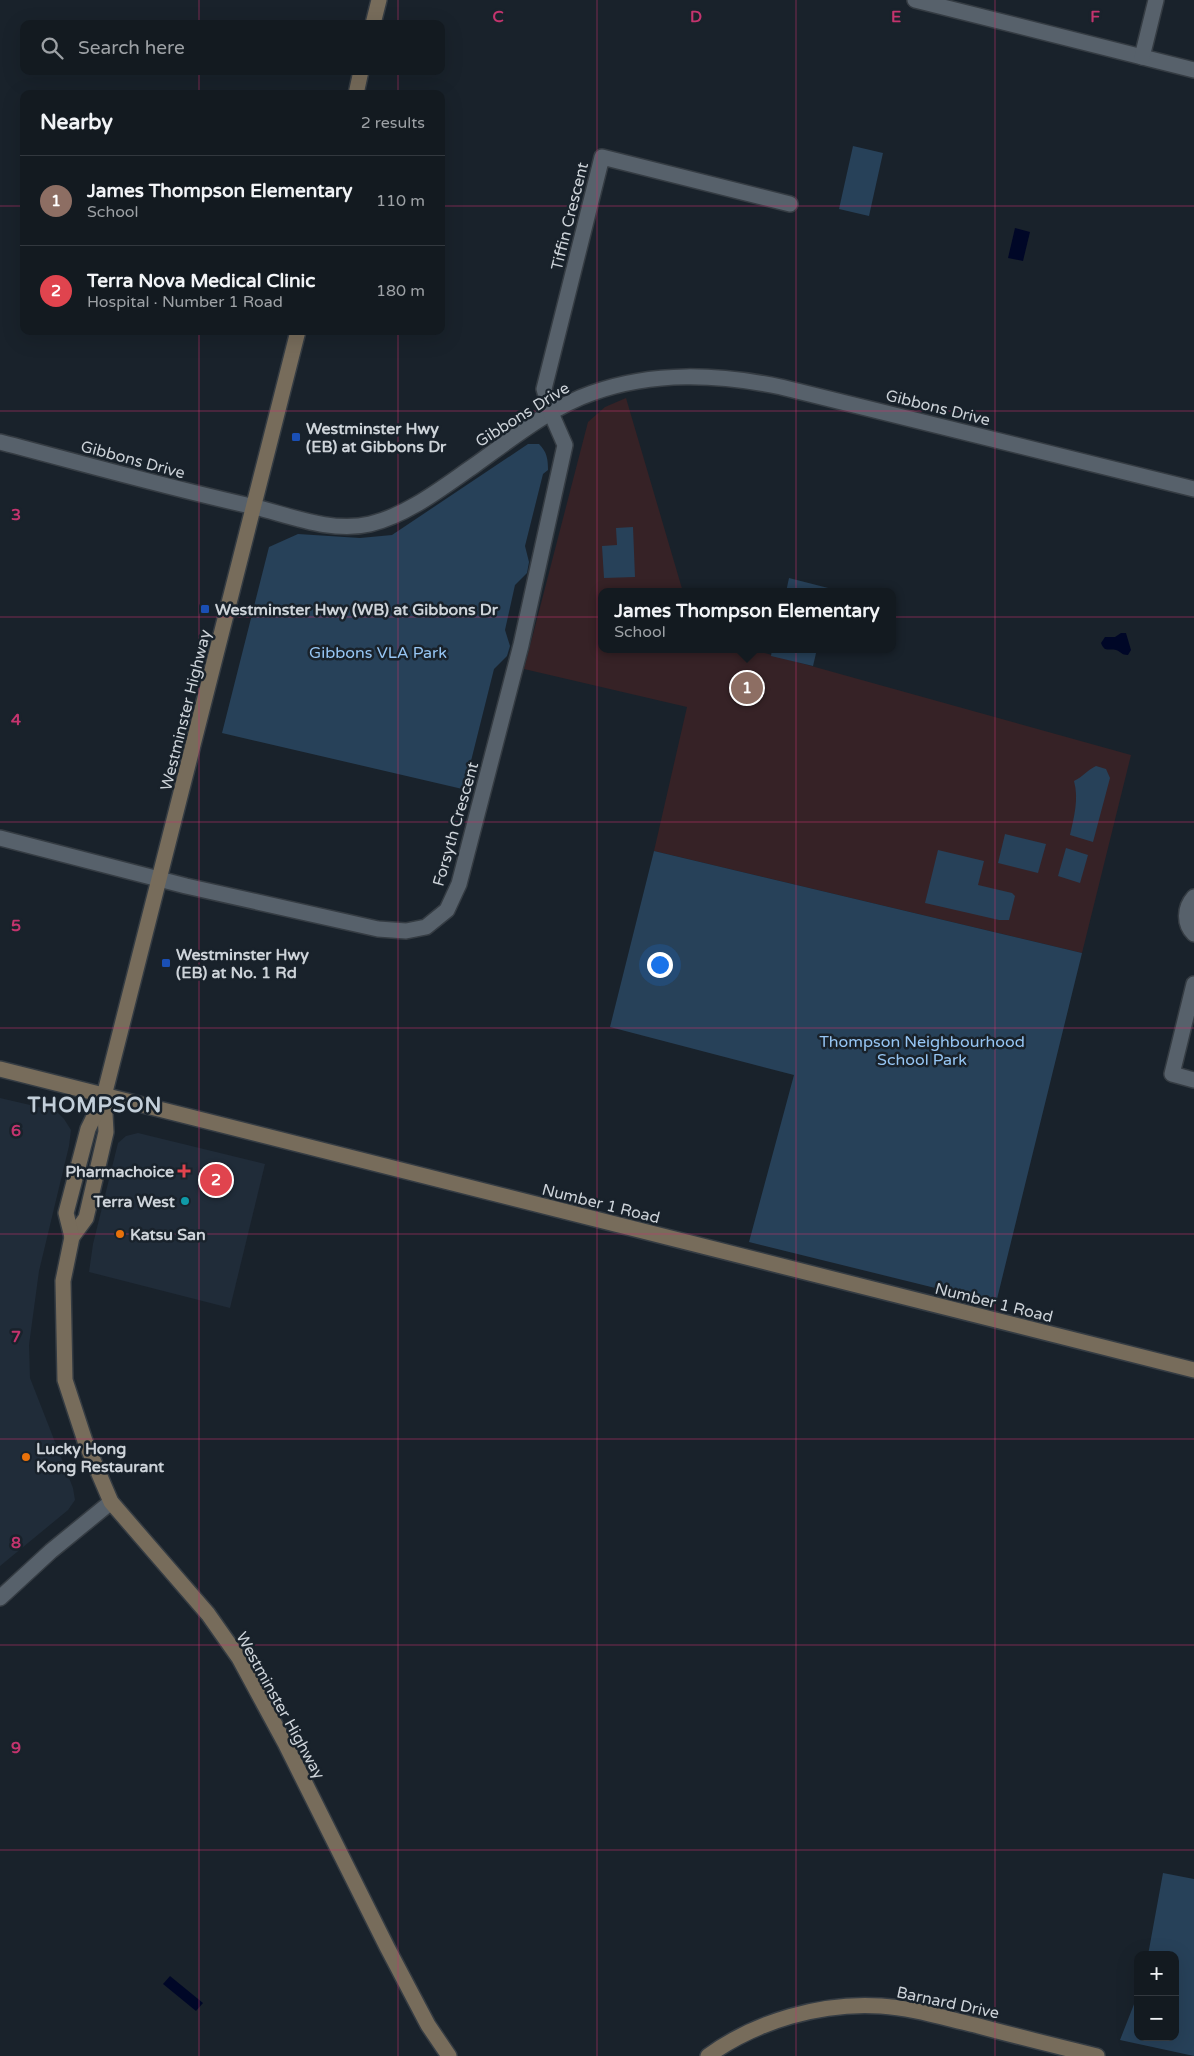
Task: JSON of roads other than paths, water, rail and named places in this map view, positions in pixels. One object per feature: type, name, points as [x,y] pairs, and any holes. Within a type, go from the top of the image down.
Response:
[{"type":"main road","points":[[374,20],[379,0]]},
{"type":"main road","points":[[357,90],[361,75]]},
{"type":"main road","name":"Westminster Highway","points":[[297,335],[104,1096],[106,1132],[86,1218],[72,1237],[63,1281],[65,1380],[85,1441],[112,1502],[208,1614],[239,1658],[285,1743],[387,1947],[428,2025],[448,2056]]},
{"type":"main road","name":"Number 1 Road","points":[[0,1069],[1194,1370]]},
{"type":"main road","name":"Barnard Drive","points":[[708,2056],[748,2032],[778,2021],[825,2009],[880,2006],[916,2010],[1097,2056]]},
{"type":"street","points":[[915,0],[1194,70]]},
{"type":"street","points":[[1142,57],[1156,0]]},
{"type":"street","name":"Tiffin Crescent","points":[[551,413],[544,389],[602,158],[790,204]]},
{"type":"street","name":"Gibbons Drive","points":[[0,442],[332,526],[354,526],[370,524],[405,510],[441,488],[551,413],[591,393],[644,380],[697,375],[746,380],[1194,489]]},
{"type":"street","name":"Forsyth Crescent","points":[[0,838],[160,879],[378,930],[406,931],[426,927],[446,910],[459,884],[516,665],[565,445],[551,413]]},
{"type":"street","points":[[1194,898],[1188,907],[1186,915],[1187,923],[1194,934]]},
{"type":"street","points":[[1194,984],[1172,1074],[1194,1080]]},
{"type":"street","points":[[0,1598],[51,1551],[112,1502]]},
{"type":"place","name":"Westminster Hwy (EB) at Gibbons Dr","points":[[296,437]]},
{"type":"place","name":"Westminster Hwy (WB) at Gibbons Dr","points":[[205,609]]},
{"type":"place","name":"James Thompson Elementary","points":[[747,688]]},
{"type":"place","name":"Westminster Hwy (EB) at No. 1 Rd","points":[[166,963]]},
{"type":"place","name":"Pharmachoice","points":[[184,1171]]},
{"type":"place","name":"Terra Nova Medical Clinic","points":[[216,1180]]},
{"type":"place","name":"Terra West","points":[[185,1201]]},
{"type":"place","name":"Katsu San","points":[[120,1234]]},
{"type":"place","name":"Lucky Hong Kong Restaurant","points":[[26,1457]]},
{"type":"district","name":"THOMPSON","points":[[95,1105]]},
{"type":"park label","name":"Gibbons VLA Park","points":[[378,652]]},
{"type":"park label","name":"Thompson Neighbourhood School Park","points":[[922,1050]]}]
